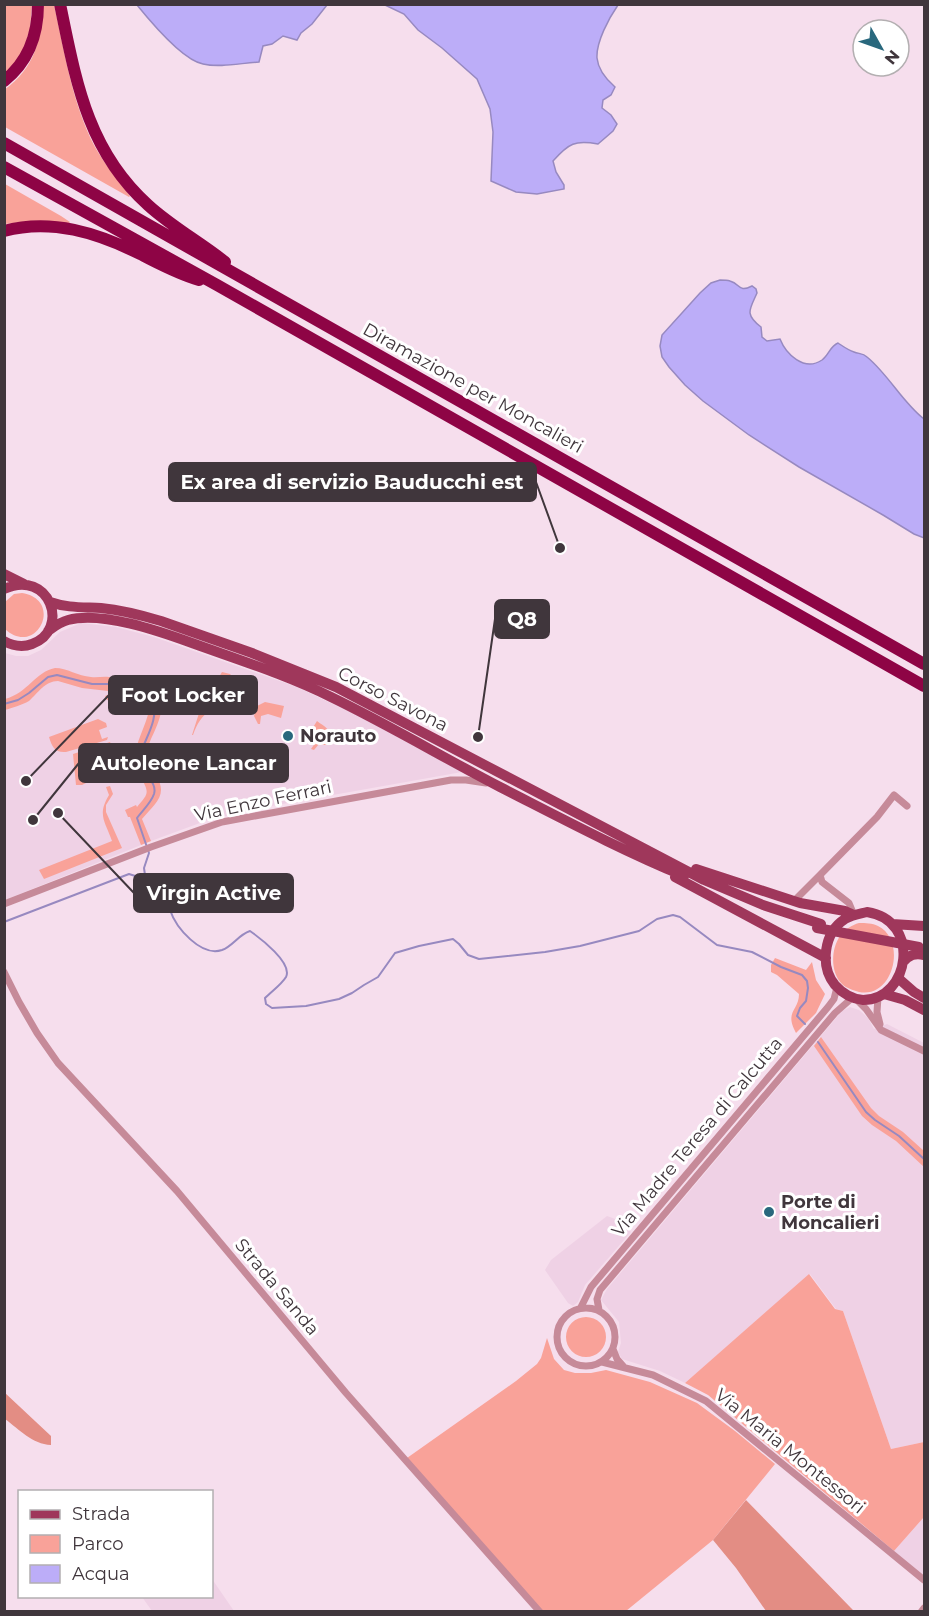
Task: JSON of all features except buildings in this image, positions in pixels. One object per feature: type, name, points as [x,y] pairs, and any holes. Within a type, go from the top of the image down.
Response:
[{"type":"highway","points":[[4,81],[21,66],[26,58],[35,29],[38,4]]},
{"type":"highway","points":[[60,4],[80,94],[100,145],[112,165],[147,204],[209,249],[246,281]]},
{"type":"highway","name":"Diramazione per Moncalieri","points":[[4,143],[923,664]]},
{"type":"highway","name":"Diramazione per Moncalieri","points":[[4,167],[217,285],[924,686]]},
{"type":"highway","points":[[4,231],[29,226],[63,227],[80,231],[137,253],[184,276],[217,285]]},
{"type":"main road","name":"Corso Savona","points":[[4,574],[38,589],[50,602],[67,607],[101,609],[161,621],[336,687],[637,851]]},
{"type":"main road","points":[[4,589],[24,584]]},
{"type":"main road","points":[[48,631],[52,622],[50,602]]},
{"type":"main road","name":"Corso Savona","points":[[4,641],[19,646],[28,646],[43,638],[60,622],[70,619],[123,622],[158,631],[259,667],[330,697],[497,785],[765,911],[798,923],[922,947]]},
{"type":"main road","points":[[637,851],[794,901],[854,915]]},
{"type":"main road","points":[[637,851],[826,958]]},
{"type":"main road","points":[[903,962],[903,941],[898,931],[887,919],[867,912],[843,920],[835,929],[826,950],[828,971],[837,987],[855,999],[868,1000],[892,987],[903,962],[922,947]]},
{"type":"main road","points":[[892,924],[924,926]]},
{"type":"main road","points":[[897,978],[924,998]]},
{"type":"main road","points":[[881,995],[905,1000],[924,1010]]},
{"type":"street","name":"Via Enzo Ferrari","points":[[4,904],[222,822],[458,779],[497,785]]},
{"type":"street","points":[[794,901],[877,816],[894,795],[907,806]]},
{"type":"street","points":[[820,875],[822,882],[849,903],[854,915]]},
{"type":"street","name":"Strada Sanda","points":[[4,972],[7,983],[58,1063],[177,1191],[346,1393],[540,1611]]},
{"type":"street","name":"Via Madre Teresa di Calcutta","points":[[581,1307],[591,1287],[828,1007],[834,999],[837,987]]},
{"type":"street","points":[[881,995],[877,1012],[881,1030]]},
{"type":"street","points":[[855,999],[866,1009],[881,1030],[924,1051]]},
{"type":"street","name":"Via Madre Teresa di Calcutta","points":[[599,1310],[597,1299],[600,1290],[835,1013],[855,999]]},
{"type":"street","points":[[581,1307],[599,1310],[613,1324],[615,1340],[613,1348],[602,1362],[584,1366],[575,1364],[561,1352],[557,1343],[559,1324],[564,1316],[581,1307]]},
{"type":"street","points":[[613,1348],[617,1359],[624,1367]]},
{"type":"street","name":"Via Maria Montessori","points":[[602,1362],[653,1375],[706,1401],[924,1580]]},
{"type":"shaded area","points":[[81,623],[116,627],[154,637],[297,687],[367,720],[462,772],[271,806],[208,820],[5,900],[5,653],[28,656],[41,650],[60,632]]},
{"type":"shaded area","points":[[850,1007],[859,1010],[868,1018],[874,1029],[887,1024],[924,1043],[924,1442],[891,1449],[843,1311],[836,1309],[810,1274],[685,1383],[660,1371],[622,1359],[618,1352],[621,1343],[619,1322],[601,1300],[607,1289],[842,1011]]},
{"type":"shaded area","points":[[607,1216],[618,1220],[631,1232],[585,1285],[578,1302],[573,1306],[568,1303],[545,1270],[551,1260]]},
{"type":"shaded area","points":[[4,1392],[51,1436],[51,1445],[32,1439],[5,1419]]},
{"type":"shaded area","points":[[746,1500],[854,1611],[766,1611],[713,1540]]},
{"type":"shaded area","points":[[924,1517],[924,1576],[894,1551]]},
{"type":"shaded area","points":[[213,1580],[234,1611],[152,1611],[143,1598],[213,1598]]},
{"type":"green space","points":[[5,5],[32,5],[30,29],[22,55],[5,76]]},
{"type":"green space","points":[[43,5],[54,5],[70,78],[87,130],[99,154],[129,197],[5,127],[4,90],[15,81],[30,62],[38,42]]},
{"type":"green space","points":[[5,184],[61,216],[70,222],[5,224]]},
{"type":"green space","points":[[22,593],[35,598],[42,606],[44,615],[35,632],[27,637],[16,636],[5,629],[5,602],[14,594]]},
{"type":"green space","points":[[55,668],[86,676],[116,678],[132,682],[148,690],[159,701],[161,714],[147,749],[146,761],[160,783],[161,789],[155,804],[142,819],[151,841],[141,845],[125,810],[136,805],[137,807],[144,799],[147,790],[141,778],[135,780],[132,775],[137,771],[136,749],[149,710],[144,701],[134,695],[128,700],[126,695],[120,697],[121,702],[107,700],[105,696],[110,694],[108,691],[82,688],[58,681],[45,685],[29,701],[5,710],[5,699],[20,692],[48,670]]},
{"type":"green space","points":[[222,672],[233,677],[237,703],[221,706],[209,712],[200,721],[192,735],[201,707]]},
{"type":"green space","points":[[265,702],[284,706],[281,718],[268,714],[261,716],[260,724],[258,724],[254,716],[257,706]]},
{"type":"green space","points":[[98,719],[106,723],[107,727],[99,730],[102,739],[108,737],[107,740],[66,752],[59,751],[53,746],[49,737]]},
{"type":"green space","points":[[317,721],[330,731],[333,741],[327,745],[319,744],[314,750],[311,749],[318,739],[310,732]]},
{"type":"green space","points":[[110,742],[111,744],[105,747],[113,769],[82,785],[76,785],[73,754]]},
{"type":"green space","points":[[110,786],[113,794],[106,805],[106,812],[122,848],[44,879],[39,870],[112,841],[103,813],[109,795],[106,787]]},
{"type":"green space","points":[[859,923],[878,926],[887,933],[892,943],[893,967],[881,987],[871,992],[859,992],[846,987],[835,973],[833,960],[837,941],[844,931]]},
{"type":"green space","points":[[775,958],[806,970],[812,962],[816,980],[825,994],[816,1013],[796,1033],[791,1020],[799,994],[771,972],[771,965]]},
{"type":"green space","points":[[821,1037],[871,1108],[924,1151],[924,1167],[896,1141],[862,1116],[814,1046]]},
{"type":"green space","points":[[809,1274],[835,1309],[843,1311],[891,1449],[924,1442],[924,1517],[894,1551],[708,1395],[685,1383]]},
{"type":"green space","points":[[586,1317],[594,1318],[600,1323],[605,1329],[605,1345],[600,1351],[594,1356],[586,1357],[578,1356],[572,1351],[567,1345],[566,1337],[567,1329],[572,1323],[578,1318]]},
{"type":"green space","points":[[547,1338],[554,1359],[564,1370],[591,1373],[606,1370],[650,1382],[697,1403],[775,1464],[713,1540],[626,1611],[543,1612],[407,1458],[537,1364]]},
{"type":"water","points":[[137,5],[327,5],[297,40],[283,36],[272,44],[263,46],[259,62],[216,66],[195,61],[176,48]]},
{"type":"water","points":[[385,5],[618,5],[607,23],[597,52],[603,74],[615,87],[611,95],[603,100],[602,108],[617,124],[613,131],[598,144],[584,142],[573,144],[553,161],[564,189],[537,194],[516,192],[491,181],[493,132],[490,109],[477,79],[418,30],[404,14]]},
{"type":"water","points":[[720,280],[734,282],[744,289],[752,286],[756,289],[757,293],[750,315],[761,327],[762,337],[767,341],[780,339],[791,355],[802,363],[809,364],[822,360],[838,343],[864,355],[875,364],[909,405],[924,419],[924,538],[799,467],[749,435],[703,401],[669,367],[662,357],[660,346],[662,335],[700,293],[711,283]]},
{"type":"waterway","points":[[4,704],[18,700],[48,677],[57,675],[92,684],[127,687],[142,693],[153,701],[154,719],[139,760],[155,789],[151,801],[137,818],[149,853],[144,868],[145,875],[168,896],[173,917],[190,939],[198,945],[214,951],[222,950],[250,931],[274,951],[287,971],[284,980],[265,998],[266,1004],[272,1008],[306,1006],[339,999],[378,977],[395,953],[419,946],[453,939],[468,955],[479,959],[545,952],[639,931],[657,919],[673,915],[680,917],[717,945],[752,952],[802,975],[807,981],[808,988],[806,1001],[797,1016],[805,1024]]},
{"type":"waterway","points":[[4,922],[129,874],[148,880]]},
{"type":"waterway","points":[[818,1042],[866,1112],[899,1136],[924,1159]]},
{"type":"place","name":"Ex area di servizio Bauducchi est","points":[[560,548]]},
{"type":"place","name":"Norauto","points":[[288,736]]},
{"type":"place","name":"Q8","points":[[478,737]]},
{"type":"place","name":"Foot Locker","points":[[26,781]]},
{"type":"place","name":"Virgin Active","points":[[58,813]]},
{"type":"place","name":"Autoleone Lancar","points":[[33,820]]},
{"type":"place","name":"Porte di Moncalieri","points":[[769,1212]]}]
